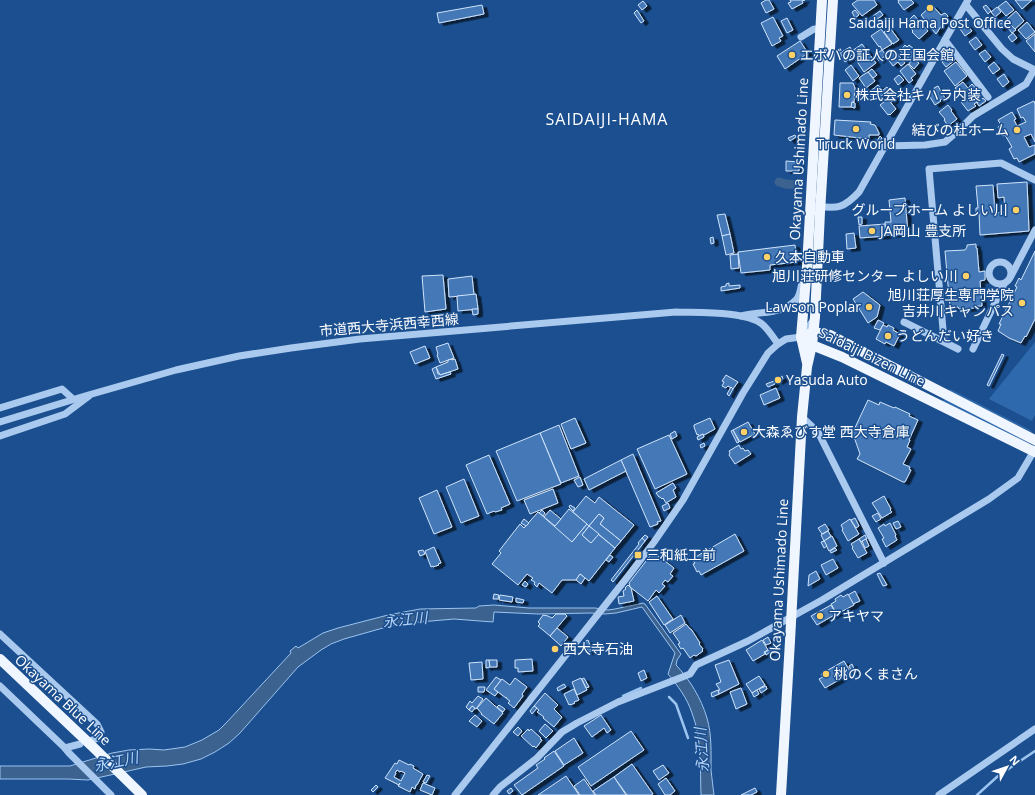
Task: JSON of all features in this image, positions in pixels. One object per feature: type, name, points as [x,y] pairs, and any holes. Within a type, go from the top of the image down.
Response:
[{"type":"main road","name":"Okayama Ushimado Line","points":[[781,795],[802,417],[815,317],[815,206],[822,0]]},
{"type":"main road","name":"Okayama Ushimado Line","points":[[808,367],[801,336],[807,267],[815,206],[832,0]]},
{"type":"main road","name":"Saidaiji Bizen Line","points":[[801,336],[814,332],[830,335],[1035,440]]},
{"type":"main road","name":"Saidaiji Bizen Line","points":[[801,336],[812,345],[842,357],[1035,451]]},
{"type":"main road","name":"Okayama Blue Line","points":[[0,659],[93,744],[142,795]]},
{"type":"street","points":[[815,206],[830,208],[840,206],[849,202],[859,192],[884,146],[967,2],[1002,49],[1013,59],[1034,70],[1026,84],[973,116],[944,142],[925,145],[884,146]]},
{"type":"street","points":[[801,37],[814,29],[820,30]]},
{"type":"street","points":[[945,40],[988,97]]},
{"type":"street","points":[[944,341],[929,169],[1001,163],[1035,180]]},
{"type":"street","points":[[973,349],[1004,284],[1011,276],[1035,230]]},
{"type":"street","points":[[1004,284],[997,284],[991,280],[989,273],[992,266],[998,263],[1005,264],[1010,269],[1011,276]]},
{"type":"street","points":[[741,316],[786,308],[797,299],[807,267]]},
{"type":"street","name":"市道西大寺浜西幸西線","points":[[0,422],[135,381],[193,366],[251,354],[333,342],[676,312],[732,314],[741,316],[762,324],[778,344]]},
{"type":"street","points":[[455,795],[645,555],[683,500],[743,393],[768,353],[786,339],[801,336],[815,317]]},
{"type":"street","points":[[904,322],[958,349]]},
{"type":"street","points":[[0,408],[62,389],[73,399]]},
{"type":"street","points":[[0,436],[65,414],[92,394]]},
{"type":"street","points":[[802,417],[818,432],[884,563]]},
{"type":"street","points":[[493,795],[500,787],[537,758],[562,732],[618,702],[690,674],[696,665],[748,641],[822,600],[989,499],[1018,478],[1035,451]]},
{"type":"street","points":[[0,634],[97,724],[101,732],[99,738],[93,744]]},
{"type":"street","points":[[0,686],[111,795]]},
{"type":"street","points":[[939,795],[1035,729]]},
{"type":"street","points":[[67,751],[80,744]]},
{"type":"shaded area","points":[[1035,342],[1035,415],[1032,421],[989,399]]},
{"type":"shaded area","points":[[950,389],[1032,431],[1031,432],[949,391]]},
{"type":"shaded area","points":[[945,399],[1029,441],[1030,444],[1027,444],[942,401]]},
{"type":"water","name":"永江川","points":[[643,603],[681,654],[676,665],[686,677],[702,703],[705,711],[710,731],[711,770],[714,795],[701,795],[700,754],[695,723],[685,697],[668,674],[675,653],[642,607],[605,614],[538,614],[494,612],[493,622],[454,619],[390,626],[344,639],[321,650],[298,667],[240,733],[229,743],[201,759],[183,764],[146,767],[88,780],[0,779],[0,766],[70,766],[112,753],[129,750],[164,750],[185,747],[202,740],[219,730],[227,722],[296,646],[298,648],[323,633],[338,628],[388,615],[420,609],[476,608],[479,606],[494,605],[529,608],[595,608],[608,610]]},
{"type":"building","points":[[769,0],[774,9],[766,13],[761,3]]},
{"type":"building","points":[[790,0],[805,0],[802,1],[803,3],[792,9],[788,3],[791,2]]},
{"type":"building","points":[[858,0],[874,0],[877,5],[862,16],[852,4]]},
{"type":"building","points":[[898,0],[911,0],[914,3],[904,10]]},
{"type":"building","points":[[1015,0],[1032,0],[1022,9]]},
{"type":"building","points":[[643,1],[647,6],[642,10],[638,5]]},
{"type":"building","points":[[1006,1],[1014,10],[1006,16],[998,7]]},
{"type":"building","points":[[482,5],[484,14],[439,23],[437,13]]},
{"type":"building","points":[[932,5],[941,15],[945,13],[948,16],[936,34],[921,15]]},
{"type":"building","points":[[986,5],[991,11],[988,14],[983,7]]},
{"type":"building","points":[[997,7],[1001,12],[995,17],[991,12]]},
{"type":"building","points":[[637,10],[644,21],[641,23],[634,13]]},
{"type":"building","points":[[855,10],[859,15],[855,18],[852,12]]},
{"type":"building","points":[[880,11],[883,15],[876,20],[873,16]]},
{"type":"building","points":[[1016,11],[1024,21],[1015,29],[1006,20]]},
{"type":"building","points":[[914,15],[928,31],[919,39],[906,23]]},
{"type":"building","points":[[773,17],[783,36],[779,38],[781,41],[772,46],[761,23]]},
{"type":"building","points":[[787,18],[793,30],[787,33],[781,21]]},
{"type":"building","points":[[1003,22],[1005,25],[1000,29],[997,26]]},
{"type":"building","points":[[1027,22],[1035,32],[1026,39],[1018,30]]},
{"type":"building","points":[[966,24],[972,31],[965,36],[960,29]]},
{"type":"building","points":[[1011,25],[1016,30],[1012,33],[1008,28]]},
{"type":"building","points":[[890,28],[899,40],[893,44],[884,32]]},
{"type":"building","points":[[881,29],[892,44],[882,50],[871,36]]},
{"type":"building","points":[[1013,33],[1017,38],[1012,42],[1008,37]]},
{"type":"building","points":[[1035,34],[1035,52],[1026,41]]},
{"type":"building","points":[[976,37],[982,45],[975,50],[969,42]]},
{"type":"building","name":"エボバの証人の王国会館","points":[[800,41],[808,53],[785,69],[777,56]]},
{"type":"building","points":[[862,44],[876,63],[864,72],[856,60],[858,59],[852,51]]},
{"type":"building","points":[[905,45],[907,47],[909,45],[920,54],[911,60],[900,51]]},
{"type":"building","points":[[850,47],[854,54],[844,60],[840,53]]},
{"type":"building","points":[[882,50],[886,55],[879,61],[875,55]]},
{"type":"building","points":[[985,50],[991,57],[985,62],[979,54]]},
{"type":"building","points":[[895,51],[905,63],[901,66],[898,62],[893,66],[887,58]]},
{"type":"building","points":[[951,55],[955,60],[946,67],[942,62]]},
{"type":"building","points":[[850,56],[851,58],[845,62],[844,60]]},
{"type":"building","points":[[913,58],[919,63],[914,69],[909,64]]},
{"type":"building","points":[[956,62],[967,76],[955,86],[944,71]]},
{"type":"building","points":[[994,62],[1000,69],[993,74],[988,67]]},
{"type":"building","points":[[908,64],[916,74],[911,78],[913,80],[909,83],[900,71]]},
{"type":"building","points":[[851,65],[859,76],[853,81],[845,70]]},
{"type":"building","points":[[872,69],[877,75],[873,78],[868,72]]},
{"type":"building","points":[[868,72],[875,81],[866,88],[859,78]]},
{"type":"building","points":[[1004,74],[1009,82],[1003,87],[997,79]]},
{"type":"building","points":[[899,75],[904,80],[898,85],[894,79]]},
{"type":"building","points":[[963,82],[971,92],[963,98],[955,88]]},
{"type":"building","name":"株式会社キハラ内装","points":[[840,83],[853,83],[855,88],[854,102],[852,102],[851,107],[839,107]]},
{"type":"building","points":[[972,84],[977,90],[972,93],[968,88]]},
{"type":"building","points":[[878,85],[885,93],[876,100],[868,93]]},
{"type":"building","points":[[938,86],[945,98],[940,100],[941,101],[935,105],[928,94],[935,90],[934,88]]},
{"type":"building","points":[[887,87],[891,92],[887,96],[883,90]]},
{"type":"building","points":[[892,93],[896,98],[892,102],[887,96]]},
{"type":"building","points":[[972,94],[977,102],[974,104],[976,106],[968,111],[961,102]]},
{"type":"building","points":[[983,98],[986,101],[979,106],[977,103]]},
{"type":"building","points":[[888,99],[896,109],[890,115],[888,115],[880,105]]},
{"type":"building","name":"結びの杜ホーム","points":[[1034,101],[1035,142],[1031,134],[1024,137],[1029,147],[1035,145],[1035,154],[1019,162],[1017,158],[1014,159],[1009,149],[1012,147],[998,127],[1001,125],[998,120],[1012,112],[1016,119],[1014,120],[1017,126],[1026,122],[1023,117],[1021,118],[1017,109]]},
{"type":"building","points":[[852,102],[855,103],[855,108],[851,107]]},
{"type":"building","points":[[948,105],[957,119],[948,126],[944,120],[945,119],[939,112]]},
{"type":"building","name":"Truck World","points":[[835,120],[871,122],[870,124],[875,125],[879,135],[869,135],[869,139],[834,135]]},
{"type":"building","points":[[795,135],[796,137],[790,141],[788,138]]},
{"type":"building","points":[[880,136],[882,138],[878,144],[876,143]]},
{"type":"building","points":[[786,161],[799,162],[799,171],[786,171]]},
{"type":"building","name":"グループホーム よしい川","points":[[1027,182],[1029,231],[980,235],[979,213],[976,213],[976,208],[978,208],[976,186],[993,185],[995,213],[1005,212],[1004,197],[998,198],[997,184]]},
{"type":"building","points":[[905,198],[908,234],[886,235],[885,222],[891,222],[889,200]]},
{"type":"building","points":[[725,214],[730,234],[722,236],[717,215]]},
{"type":"building","points":[[858,217],[862,217],[862,224],[859,225]]},
{"type":"building","name":"JA岡山 豊支所","points":[[885,224],[886,236],[860,238],[859,226]]},
{"type":"building","points":[[854,233],[856,248],[847,249],[846,234]]},
{"type":"building","points":[[730,234],[734,253],[726,255],[722,236]]},
{"type":"building","points":[[713,237],[714,243],[711,244],[710,238]]},
{"type":"building","name":"旭川荘研修センター よしい川","points":[[976,244],[979,272],[985,271],[985,280],[980,281],[982,306],[974,306],[974,308],[966,309],[959,309],[958,307],[950,308],[945,251],[965,250],[967,245]]},
{"type":"building","name":"久本自動車","points":[[795,245],[797,262],[770,265],[770,270],[741,273],[738,252]]},
{"type":"building","name":"旭川荘厚生専門学院 吉井川キャンパス","points":[[1035,251],[1035,319],[1026,337],[1025,336],[1021,343],[998,331],[1001,324],[999,324],[1017,287],[1015,286],[1019,278],[1021,280]]},
{"type":"building","points":[[738,254],[739,268],[731,269],[730,255]]},
{"type":"building","points":[[443,275],[446,309],[425,312],[422,276]]},
{"type":"building","points":[[472,276],[474,295],[449,297],[448,279]]},
{"type":"building","points":[[729,283],[729,286],[740,285],[740,288],[721,291],[721,287],[726,286],[726,284]]},
{"type":"building","points":[[863,292],[880,305],[877,317],[868,323],[853,299]]},
{"type":"building","points":[[476,294],[478,309],[458,311],[457,296]]},
{"type":"building","points":[[472,309],[478,309],[478,314],[473,315]]},
{"type":"building","points":[[878,320],[884,323],[880,330],[874,328]]},
{"type":"building","name":"うどんだい好き","points":[[883,325],[887,327],[888,325],[894,328],[893,330],[900,334],[894,346],[886,342],[885,344],[876,339]]},
{"type":"building","points":[[448,343],[454,358],[440,363],[436,347]]},
{"type":"building","points":[[425,346],[430,358],[415,364],[410,352]]},
{"type":"building","points":[[1002,354],[1004,355],[989,386],[987,385]]},
{"type":"building","points":[[455,359],[458,369],[440,375],[436,367]]},
{"type":"building","points":[[436,367],[438,374],[440,375],[450,372],[451,374],[436,379],[432,369]]},
{"type":"building","points":[[726,375],[738,382],[733,389],[728,386],[726,388],[722,386],[724,382],[722,381]]},
{"type":"building","points":[[782,376],[783,379],[778,382],[777,379]]},
{"type":"building","points":[[774,381],[775,384],[768,387],[766,384]]},
{"type":"building","points":[[731,387],[733,389],[729,396],[727,394]]},
{"type":"building","points":[[776,388],[780,398],[764,405],[760,395]]},
{"type":"building","points":[[868,400],[879,405],[880,402],[894,408],[895,407],[910,414],[909,416],[918,420],[907,447],[911,449],[903,464],[910,467],[909,469],[911,470],[905,482],[857,459],[860,454],[852,434]]},
{"type":"building","points":[[575,418],[586,443],[571,449],[561,424]]},
{"type":"building","points":[[710,418],[715,429],[704,435],[697,435],[694,425]]},
{"type":"building","name":"大森ゑびす堂 西大寺倉庫","points":[[748,422],[755,434],[740,442],[733,430]]},
{"type":"building","points":[[559,425],[579,476],[561,483],[540,433]]},
{"type":"building","points":[[733,430],[739,442],[737,443],[731,431]]},
{"type":"building","points":[[675,431],[677,436],[672,439],[670,434]]},
{"type":"building","points":[[540,433],[561,484],[517,501],[496,451]]},
{"type":"building","points":[[703,434],[704,437],[698,440],[697,437]]},
{"type":"building","points":[[669,435],[687,474],[655,489],[637,449]]},
{"type":"building","points":[[704,443],[705,446],[701,448],[700,445]]},
{"type":"building","points":[[739,445],[741,449],[743,448],[745,451],[748,450],[751,454],[735,464],[729,455],[729,451]]},
{"type":"building","points":[[633,454],[661,521],[650,527],[621,460]]},
{"type":"building","points":[[489,455],[510,504],[501,508],[502,510],[487,514],[466,465]]},
{"type":"building","points":[[621,460],[626,471],[589,490],[584,479]]},
{"type":"building","points":[[580,477],[583,485],[578,487],[574,480]]},
{"type":"building","points":[[464,479],[479,516],[461,523],[446,487]]},
{"type":"building","points":[[673,483],[676,488],[673,490],[676,497],[666,503],[663,498],[662,499],[659,497],[656,493]]},
{"type":"building","points":[[553,489],[558,503],[530,514],[524,500]]},
{"type":"building","points":[[437,490],[452,527],[434,534],[419,498]]},
{"type":"building","points":[[586,496],[595,503],[599,497],[634,525],[621,541],[600,524],[604,518],[599,514],[589,526],[573,512]]},
{"type":"building","points":[[884,496],[892,512],[882,518],[872,503]]},
{"type":"building","points":[[668,503],[670,508],[664,511],[662,506]]},
{"type":"building","points":[[570,505],[575,508],[573,511],[569,507]]},
{"type":"building","points":[[569,509],[587,524],[572,542],[554,527]]},
{"type":"building","points":[[542,510],[545,513],[543,516],[539,513]]},
{"type":"building","points":[[550,510],[561,519],[555,526],[544,517]]},
{"type":"building","points":[[538,512],[572,542],[587,524],[589,526],[582,535],[591,543],[598,534],[615,548],[589,581],[580,574],[576,580],[562,580],[552,593],[539,583],[537,587],[534,584],[535,582],[531,580],[533,578],[527,574],[518,585],[492,564],[501,553],[499,551],[520,524],[524,528]]},
{"type":"building","points":[[878,513],[881,519],[876,522],[872,516]]},
{"type":"building","points":[[599,514],[604,518],[600,524],[621,541],[615,548],[589,526]]},
{"type":"building","points":[[855,518],[859,526],[856,528],[851,520]]},
{"type":"building","points":[[524,519],[529,523],[526,526],[521,523]]},
{"type":"building","points":[[850,519],[859,534],[848,541],[841,525]]},
{"type":"building","points":[[898,521],[901,527],[896,529],[893,523]]},
{"type":"building","points":[[890,523],[897,540],[886,547],[882,539],[884,538],[878,528],[884,524],[885,526]]},
{"type":"building","points":[[825,524],[829,530],[822,534],[818,528]]},
{"type":"building","points":[[589,526],[599,534],[591,543],[582,535]]},
{"type":"building","points":[[828,531],[831,536],[824,541],[821,535]]},
{"type":"building","points":[[735,534],[744,551],[701,575],[699,571],[697,572],[693,564],[695,563],[692,559]]},
{"type":"building","points":[[645,535],[648,537],[645,541],[642,538]]},
{"type":"building","points":[[865,535],[867,539],[861,542],[859,539]]},
{"type":"building","points":[[832,536],[837,546],[829,551],[824,541]]},
{"type":"building","points":[[642,538],[645,541],[613,582],[611,580]]},
{"type":"building","points":[[859,539],[867,553],[858,558],[851,544]]},
{"type":"building","points":[[866,539],[869,546],[865,548],[862,541]]},
{"type":"building","points":[[824,541],[827,546],[824,548],[821,542]]},
{"type":"building","points":[[434,547],[441,563],[431,567],[425,551]]},
{"type":"building","points":[[835,548],[837,550],[831,553],[830,551]]},
{"type":"building","points":[[423,550],[425,554],[420,556],[418,551]]},
{"type":"building","points":[[653,552],[674,568],[670,574],[673,576],[668,582],[665,580],[662,584],[665,586],[659,593],[656,590],[648,601],[630,587],[629,583]]},
{"type":"building","points":[[610,555],[613,557],[609,562],[606,560]]},
{"type":"building","points":[[833,559],[838,568],[826,575],[821,565]]},
{"type":"building","points":[[816,571],[820,579],[808,586],[809,575]]},
{"type":"building","points":[[880,573],[887,585],[883,586],[877,574]]},
{"type":"building","points":[[580,574],[585,578],[581,584],[576,580]]},
{"type":"building","points":[[525,581],[528,584],[526,587],[522,585]]},
{"type":"building","points":[[628,585],[631,588],[634,601],[619,604],[618,597],[624,596],[623,591]]},
{"type":"building","points":[[855,591],[860,601],[853,604],[848,595]]},
{"type":"building","points":[[494,594],[499,595],[498,599],[493,599]]},
{"type":"building","points":[[848,594],[854,605],[837,614],[831,604],[841,595],[843,597]]},
{"type":"building","points":[[500,595],[513,597],[512,602],[499,600]]},
{"type":"building","points":[[657,596],[673,619],[664,625],[649,602]]},
{"type":"building","points":[[516,598],[524,600],[523,603],[516,602]]},
{"type":"building","points":[[831,605],[836,614],[817,625],[811,616]]},
{"type":"building","points":[[556,614],[565,614],[567,616],[550,636],[538,626],[540,624],[538,622],[543,615],[552,618]]},
{"type":"building","points":[[681,615],[685,623],[670,633],[665,625]]},
{"type":"building","points":[[686,624],[691,629],[703,649],[703,651],[696,656],[694,655],[690,658],[683,648],[681,649],[678,644],[680,643],[673,633]]},
{"type":"building","points":[[557,628],[568,637],[561,646],[550,636]]},
{"type":"building","points":[[768,637],[771,643],[766,645],[763,640]]},
{"type":"building","points":[[588,640],[590,645],[585,646],[584,642]]},
{"type":"building","points":[[762,640],[768,650],[764,652],[765,654],[753,661],[746,650]]},
{"type":"building","points":[[590,646],[591,651],[588,652],[587,648]]},
{"type":"building","points":[[771,649],[772,651],[766,655],[765,652]]},
{"type":"building","points":[[532,659],[533,671],[518,672],[518,668],[515,668],[515,660]]},
{"type":"building","points":[[486,660],[489,660],[490,667],[486,668]]},
{"type":"building","points":[[489,660],[497,660],[497,667],[490,667]]},
{"type":"building","points":[[729,660],[739,684],[719,694],[718,690],[720,690],[716,684],[721,682],[715,665]]},
{"type":"building","points":[[844,661],[851,673],[825,688],[819,679],[823,677],[821,674]]},
{"type":"building","points":[[482,662],[483,679],[471,680],[469,663]]},
{"type":"building","points":[[852,664],[855,671],[852,672],[849,666]]},
{"type":"building","points":[[644,670],[647,678],[641,681],[638,673]]},
{"type":"building","points":[[759,676],[765,685],[752,693],[746,684]]},
{"type":"building","points":[[496,677],[501,680],[494,689],[498,692],[495,696],[486,690]]},
{"type":"building","points":[[515,678],[527,687],[522,694],[523,696],[514,708],[508,703],[510,701],[506,697],[494,689],[502,679],[510,685]]},
{"type":"building","points":[[581,678],[587,690],[577,695],[572,682]]},
{"type":"building","points":[[584,678],[589,687],[586,688],[582,679]]},
{"type":"building","points":[[564,684],[566,687],[558,691],[557,688]]},
{"type":"building","points":[[766,686],[767,689],[761,693],[759,689]]},
{"type":"building","points":[[478,687],[485,687],[484,692],[478,692]]},
{"type":"building","points":[[741,688],[747,704],[736,709],[730,692]]},
{"type":"building","points":[[574,689],[579,700],[569,705],[564,694]]},
{"type":"building","points":[[718,690],[719,694],[712,697],[711,693]]},
{"type":"building","points":[[757,690],[759,694],[754,697],[752,693]]},
{"type":"building","points":[[545,693],[558,705],[554,709],[562,717],[554,727],[537,712],[539,710],[534,706]]},
{"type":"building","points":[[478,696],[483,699],[476,709],[472,706],[469,710],[466,707],[470,701],[472,703]]},
{"type":"building","points":[[486,698],[503,713],[494,724],[481,714],[477,708]]},
{"type":"building","points":[[499,705],[505,709],[503,712],[497,707]]},
{"type":"building","points":[[472,706],[475,708],[472,712],[469,710]]},
{"type":"building","points":[[534,706],[537,708],[532,714],[530,711]]},
{"type":"building","points":[[475,715],[482,721],[477,727],[469,721]]},
{"type":"building","points":[[601,715],[611,730],[607,733],[604,728],[592,737],[584,726]]},
{"type":"building","points":[[545,724],[553,731],[546,738],[539,731]]},
{"type":"building","points":[[518,727],[522,731],[518,736],[513,732]]},
{"type":"building","points":[[528,729],[529,731],[531,729],[542,740],[536,748],[521,736]]},
{"type":"building","points":[[631,731],[644,750],[591,786],[578,767]]},
{"type":"building","points":[[574,738],[583,753],[564,765],[555,751]]},
{"type":"building","points":[[554,751],[564,766],[522,795],[514,785],[538,768],[536,765]]},
{"type":"building","points":[[399,760],[414,766],[413,768],[423,774],[415,789],[412,787],[410,792],[398,786],[399,785],[385,778],[395,763],[397,764]],"holes":[[[397,770],[405,773],[401,781],[394,777]]]},
{"type":"building","points":[[632,764],[653,794],[627,795],[614,777]]},
{"type":"building","points":[[663,765],[669,773],[659,780],[653,771]]},
{"type":"building","points":[[427,775],[430,776],[426,783],[423,782]]},
{"type":"building","points":[[566,776],[579,795],[538,795]]},
{"type":"building","points":[[614,777],[626,795],[596,795],[593,791]]},
{"type":"building","points":[[666,778],[675,791],[670,795],[665,795],[658,784]]},
{"type":"building","points":[[584,779],[595,795],[580,795],[574,786]]},
{"type":"building","points":[[423,783],[435,788],[432,795],[420,790]]},
{"type":"building","points":[[376,785],[378,787],[373,792],[371,790]]},
{"type":"building","points":[[511,788],[513,791],[509,794],[507,791]]},
{"type":"building","points":[[755,788],[757,792],[751,795],[741,795]]},
{"type":"waterway","points":[[779,182],[799,185]]},
{"type":"waterway","points":[[623,696],[641,688]]},
{"type":"waterway","name":"永江川","points":[[669,697],[676,704],[688,738]]},
{"type":"waterway","points":[[977,795],[998,776],[1035,751]]},
{"type":"place","name":"Saidaiji Hama Post Office","points":[[930,8]]},
{"type":"place","name":"エボバの証人の王国会館","points":[[792,55]]},
{"type":"place","name":"株式会社キハラ内装","points":[[847,95]]},
{"type":"place","name":"Truck World","points":[[856,129]]},
{"type":"place","name":"結びの杜ホーム","points":[[1017,130]]},
{"type":"place","name":"グループホーム よしい川","points":[[1016,210]]},
{"type":"place","name":"JA岡山 豊支所","points":[[872,231]]},
{"type":"place","name":"久本自動車","points":[[767,257]]},
{"type":"place","name":"旭川荘研修センター よしい川","points":[[966,276]]},
{"type":"place","name":"旭川荘厚生専門学院 吉井川キャンパス","points":[[1022,303]]},
{"type":"place","name":"Lawson Poplar","points":[[869,307]]},
{"type":"place","name":"うどんだい好き","points":[[888,336]]},
{"type":"place","name":"Yasuda Auto","points":[[778,380]]},
{"type":"place","name":"大森ゑびす堂 西大寺倉庫","points":[[744,432]]},
{"type":"place","name":"三和紙工前","points":[[638,555]]},
{"type":"place","name":"アキヤマ","points":[[820,616]]},
{"type":"place","name":"西大寺石油","points":[[555,649]]},
{"type":"place","name":"桃のくまさん","points":[[826,674]]},
{"type":"district","name":"SAIDAIJI-HAMA","points":[[607,119]]}]
